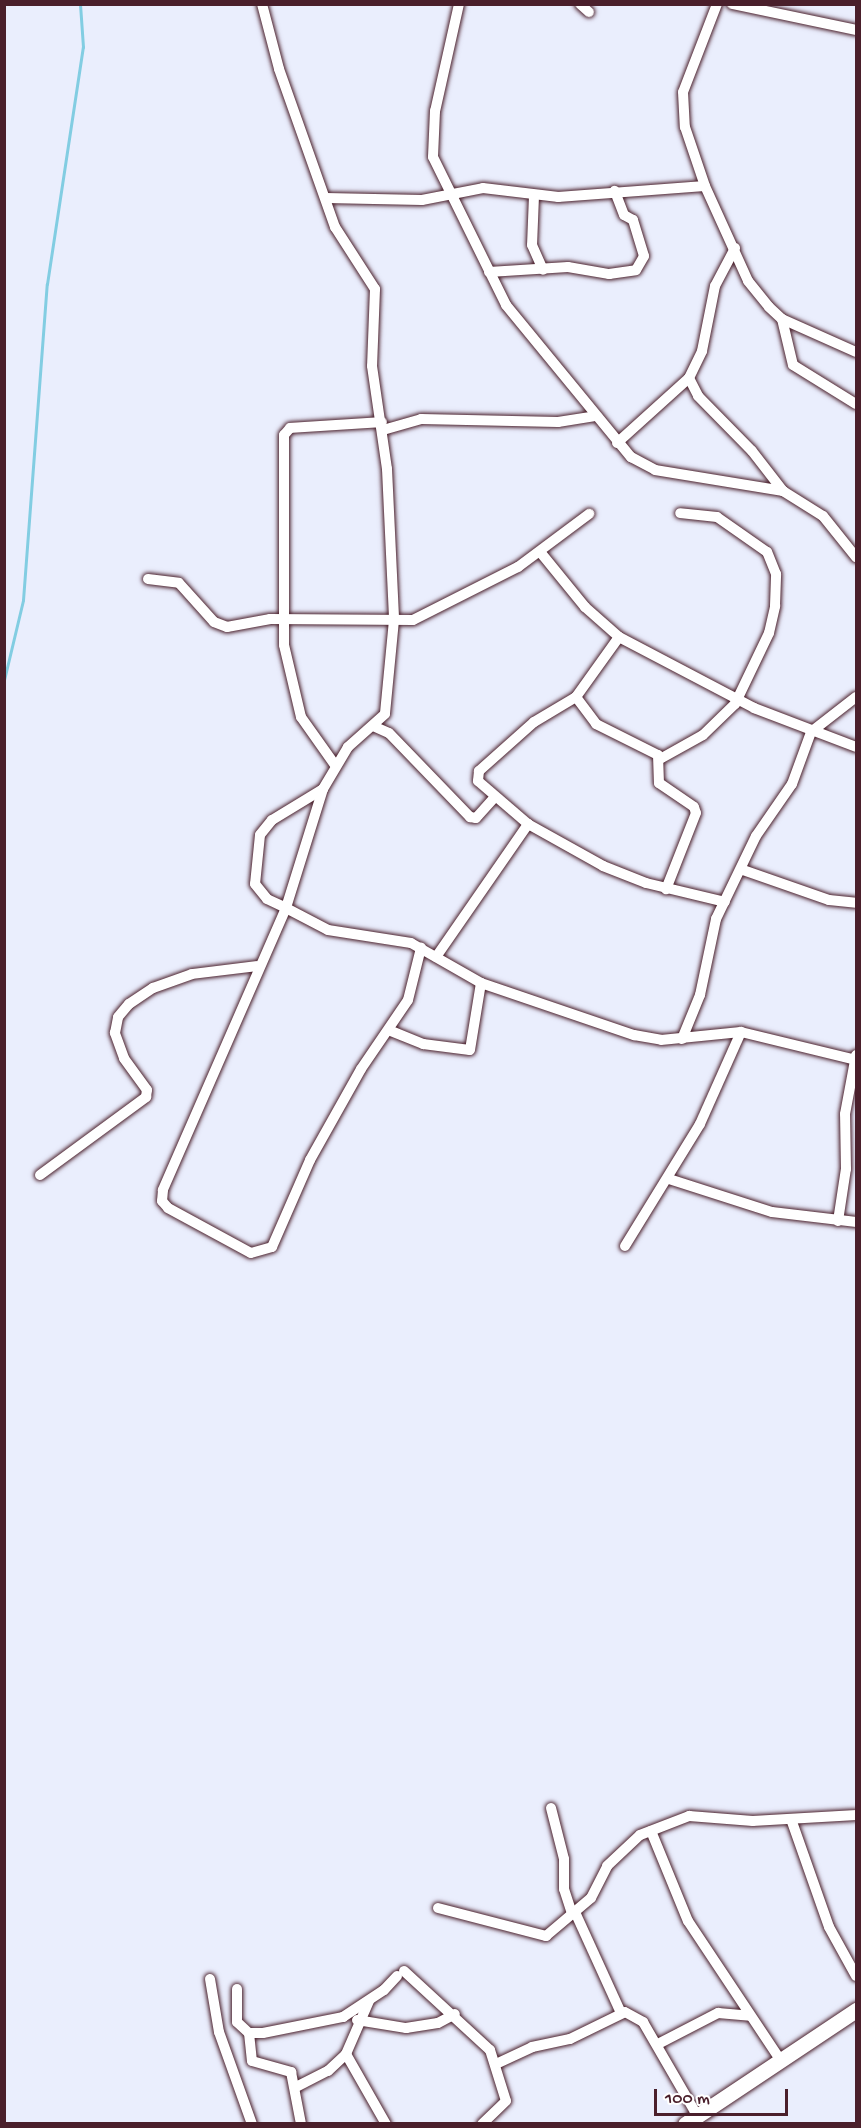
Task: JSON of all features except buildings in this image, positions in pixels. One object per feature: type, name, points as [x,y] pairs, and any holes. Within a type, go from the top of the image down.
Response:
[{"type":"main road","points":[[691,2119],[779,2058],[856,2010]]},
{"type":"street","points":[[262,4],[279,69],[335,227],[375,289],[372,366],[383,426],[394,620],[390,695],[385,714],[356,738],[335,765],[322,789],[286,908],[257,966],[161,1197],[180,1218],[250,1253],[272,1246],[310,1160],[361,1069],[391,1031],[414,987],[421,948]]},
{"type":"street","points":[[459,4],[432,143],[437,169],[506,305],[617,443],[655,470],[783,491]]},
{"type":"street","points":[[717,4],[683,92],[685,127],[705,186],[748,281],[782,319],[856,352]]},
{"type":"street","points":[[732,4],[856,30]]},
{"type":"street","points":[[326,198],[407,201],[483,188],[534,196],[705,186]]},
{"type":"street","points":[[489,272],[568,267],[609,274],[629,273],[641,266],[644,256],[633,220],[624,215],[615,192]]},
{"type":"street","points":[[534,196],[532,245],[543,270]]},
{"type":"street","points":[[617,443],[689,378],[702,351],[715,286],[735,248]]},
{"type":"street","points":[[782,319],[792,365],[856,404]]},
{"type":"street","points":[[689,378],[698,396],[752,451],[783,491],[823,516],[856,557]]},
{"type":"street","points":[[335,765],[298,710],[281,618],[285,432],[383,426],[421,419],[558,422],[594,416]]},
{"type":"street","points":[[660,759],[710,730],[738,699],[772,623],[773,560],[754,540],[726,522],[680,513]]},
{"type":"street","points":[[148,579],[179,583],[219,626],[281,618],[413,620],[445,607],[541,553],[589,514]]},
{"type":"street","points":[[541,553],[585,607],[619,637],[738,699],[811,732],[856,747]]},
{"type":"street","points":[[619,637],[576,697],[534,722],[479,771],[478,781],[528,824],[625,877],[725,902]]},
{"type":"street","points":[[576,697],[596,724],[660,759]]},
{"type":"street","points":[[682,1039],[700,995],[713,929],[743,870],[756,836],[797,774],[811,732],[856,697]]},
{"type":"street","points":[[373,726],[389,733],[470,817],[476,818],[495,797]]},
{"type":"street","points":[[660,759],[659,783],[692,804],[696,813],[666,889]]},
{"type":"street","points":[[322,789],[272,820],[260,835],[255,884],[267,899],[328,930],[421,948],[481,982],[634,1035],[682,1039],[741,1032],[856,1058],[845,1114],[846,1169],[838,1221]]},
{"type":"street","points":[[436,957],[528,824]]},
{"type":"street","points":[[743,870],[829,900],[856,903]]},
{"type":"street","points":[[40,1175],[146,1097],[147,1090],[124,1058],[115,1033],[118,1017],[129,1004],[153,988],[192,974],[257,966]]},
{"type":"street","points":[[391,1031],[423,1044],[470,1050],[481,982]]},
{"type":"street","points":[[625,1246],[669,1179],[716,1093],[741,1032]]},
{"type":"street","points":[[669,1179],[763,1209],[856,1222]]},
{"type":"street","points":[[551,1808],[564,1859],[564,1889],[573,1913],[621,2013]]},
{"type":"street","points":[[438,1908],[546,1936],[597,1890],[607,1866],[651,1831],[695,1815],[791,1819],[856,1815]]},
{"type":"street","points":[[791,1819],[829,1927],[856,1976]]},
{"type":"street","points":[[651,1831],[688,1921],[779,2058]]},
{"type":"street","points":[[343,2017],[369,2001],[401,1973],[455,2014],[485,2042],[496,2064],[506,2101],[482,2124]]},
{"type":"street","points":[[210,1979],[219,2032],[252,2124]]},
{"type":"street","points":[[237,1989],[234,2013],[249,2032],[252,2061],[286,2067],[296,2087],[301,2124]]},
{"type":"street","points":[[296,2087],[328,2071],[346,2054],[369,2001]]},
{"type":"street","points":[[496,2064],[532,2047],[570,2039],[621,2013],[639,2018],[658,2044],[691,2119]]},
{"type":"street","points":[[658,2044],[718,2013],[750,2016]]},
{"type":"street","points":[[249,2032],[343,2017],[406,2028],[438,2023],[455,2014]]},
{"type":"street","points":[[346,2054],[386,2124]]},
{"type":"waterway","points":[[4,680],[23,600],[47,284],[83,47],[80,4]]}]
